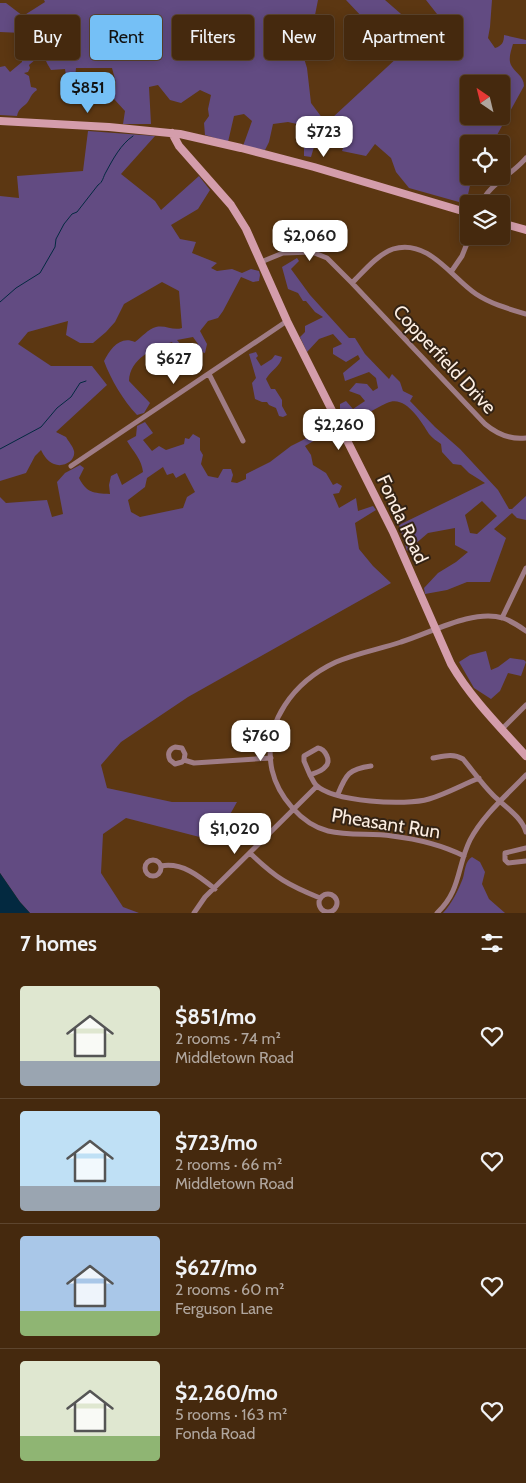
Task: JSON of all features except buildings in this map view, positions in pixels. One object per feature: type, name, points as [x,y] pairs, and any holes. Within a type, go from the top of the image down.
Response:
[{"type":"street","points":[[0,121],[109,126],[172,133],[314,167],[460,210]]},
{"type":"street","name":"Fonda Road","points":[[172,133],[179,146],[212,182],[239,216],[287,320],[393,532],[451,664],[463,684],[526,756]]},
{"type":"street","points":[[485,195],[526,158]]},
{"type":"street","points":[[510,226],[526,230]]},
{"type":"street","points":[[451,272],[462,256],[466,245]]},
{"type":"street","points":[[352,283],[386,252],[392,249],[411,247],[428,253],[479,296],[526,314]]},
{"type":"street","name":"Copperfield Drive","points":[[261,262],[283,253],[312,252],[326,258],[489,427],[506,436],[526,438]]},
{"type":"street","points":[[71,466],[287,320]]},
{"type":"street","points":[[209,374],[243,441]]},
{"type":"street","points":[[526,568],[502,618],[526,631]]},
{"type":"street","name":"Pheasant Run","points":[[464,856],[447,848],[418,840],[327,831],[308,822],[294,809],[280,791],[272,770],[271,742],[277,718],[287,700],[303,684],[336,662],[477,617],[492,616],[502,618]]},
{"type":"street","points":[[502,729],[526,705]]},
{"type":"street","points":[[310,775],[328,764],[328,758],[321,748],[304,756],[304,761],[310,775],[317,786],[354,799],[385,802],[420,801],[479,778]]},
{"type":"street","points":[[433,758],[451,754],[457,755],[519,821],[526,832]]},
{"type":"street","points":[[184,760],[194,762],[271,758]]},
{"type":"street","points":[[338,794],[347,775],[359,768],[371,766]]},
{"type":"street","points":[[437,913],[452,894],[461,873],[464,856],[477,829],[526,775]]},
{"type":"street","points":[[194,913],[205,897],[251,854],[317,786]]},
{"type":"street","points":[[526,848],[507,851],[504,857],[508,863],[526,861]]},
{"type":"street","points":[[251,854],[269,872],[285,883],[320,898]]},
{"type":"street","points":[[161,866],[170,864],[183,868],[196,874],[214,888]]},
{"type":"shaded area","points":[[44,0],[318,0],[315,15],[264,15],[264,60],[305,60],[311,103],[323,119],[332,118],[395,60],[463,60],[463,15],[436,15],[426,0],[492,0],[488,38],[495,48],[502,43],[504,35],[526,40],[526,44],[513,44],[510,58],[511,65],[523,80],[524,86],[510,111],[510,75],[460,75],[460,125],[502,125],[497,135],[460,135],[460,185],[470,185],[468,195],[460,195],[460,202],[409,188],[396,172],[391,158],[375,144],[366,156],[342,151],[346,140],[335,133],[327,133],[314,147],[311,157],[304,156],[304,144],[297,139],[297,124],[288,122],[273,124],[265,150],[243,146],[252,121],[244,114],[234,116],[228,142],[205,135],[204,123],[209,116],[208,109],[211,95],[200,90],[181,103],[170,100],[158,85],[149,87],[151,124],[123,124],[125,111],[114,99],[116,83],[112,68],[76,68],[73,99],[70,103],[65,69],[51,70],[46,60],[80,60],[80,15],[25,15],[45,2]]},
{"type":"shaded area","points":[[346,0],[385,0],[402,15],[360,15]]},
{"type":"shaded area","points":[[0,3],[6,3],[22,15],[15,15],[15,33],[0,32]]},
{"type":"shaded area","points":[[22,60],[35,60],[29,65],[28,72],[24,73],[29,76],[31,87],[37,90],[17,116],[0,115],[0,67],[5,66],[10,72]]},
{"type":"shaded area","points":[[88,131],[155,136],[121,174],[155,201],[161,210],[199,176],[210,190],[198,209],[171,225],[180,239],[196,242],[192,253],[217,263],[211,268],[217,271],[232,269],[242,273],[251,269],[259,271],[259,281],[253,282],[241,277],[218,318],[208,321],[200,331],[207,344],[205,353],[198,351],[198,344],[193,337],[177,340],[187,352],[180,357],[172,342],[150,351],[138,360],[130,373],[129,381],[150,403],[144,413],[137,415],[118,390],[104,361],[116,344],[125,340],[135,342],[153,328],[182,328],[179,291],[162,282],[124,304],[115,322],[93,343],[80,343],[66,335],[68,321],[28,332],[18,344],[51,366],[92,366],[107,385],[56,432],[66,437],[73,447],[74,455],[71,461],[61,465],[54,464],[46,459],[41,450],[35,456],[26,473],[0,481],[0,196],[19,198],[17,176],[83,171]]},
{"type":"shaded area","points":[[297,258],[299,261],[291,269],[310,295],[349,338],[355,338],[365,354],[389,379],[392,374],[400,382],[403,391],[413,396],[410,401],[460,449],[498,490],[509,509],[512,509],[526,496],[526,520],[517,518],[512,513],[494,529],[506,538],[490,582],[467,582],[447,590],[425,594],[424,588],[438,573],[468,552],[455,545],[455,528],[428,533],[407,551],[399,525],[485,483],[469,473],[461,465],[453,464],[442,452],[441,444],[430,435],[412,410],[400,402],[387,403],[349,422],[345,420],[347,413],[340,409],[340,404],[346,401],[353,409],[365,401],[360,395],[349,391],[356,383],[367,384],[373,391],[378,388],[376,378],[369,372],[345,381],[343,373],[360,359],[358,355],[346,362],[333,354],[333,348],[342,344],[333,334],[319,339],[307,352],[300,337],[305,332],[305,326],[323,317],[315,312],[306,301],[303,301],[298,293],[288,289],[282,267]],"holes":[[[482,501],[497,516],[477,534],[470,533],[465,515]]]},
{"type":"shaded area","points":[[256,352],[258,356],[256,358],[261,366],[275,355],[282,357],[266,379],[271,389],[275,389],[282,400],[282,406],[287,415],[283,417],[279,416],[276,408],[267,402],[255,399],[252,383],[256,378],[249,354]]},
{"type":"shaded area","points":[[145,422],[153,433],[143,440],[152,451],[159,446],[166,450],[184,444],[185,438],[189,439],[193,434],[200,438],[200,450],[203,455],[201,464],[208,476],[218,478],[223,469],[231,469],[233,475],[231,482],[237,483],[246,479],[246,474],[270,462],[291,446],[333,425],[334,429],[305,446],[311,455],[313,465],[326,473],[333,485],[337,483],[342,486],[339,493],[333,494],[339,508],[356,498],[358,511],[373,506],[376,510],[355,523],[359,549],[391,583],[188,697],[121,742],[101,765],[107,788],[172,802],[237,802],[215,841],[126,818],[103,834],[101,873],[123,907],[139,913],[30,913],[0,873],[0,497],[6,503],[47,500],[52,517],[63,514],[57,482],[65,473],[80,465],[84,468],[79,478],[85,487],[91,491],[110,494],[111,476],[117,473],[122,485],[143,472],[139,460],[127,441],[136,436],[137,426]],"holes":[[[163,467],[167,475],[173,473],[176,478],[185,473],[195,492],[187,497],[183,508],[140,517],[131,512],[128,500],[145,487],[147,478]]]},
{"type":"shaded area","points":[[486,651],[491,670],[510,658],[526,662],[521,676],[508,673],[500,691],[491,699],[474,688],[459,662],[470,655]]},
{"type":"shaded area","points":[[472,857],[480,862],[485,872],[482,884],[489,899],[505,913],[443,913],[457,892],[467,864]]},
{"type":"water","points":[[0,873],[20,902],[30,913],[0,913]]},
{"type":"waterway","points":[[0,302],[16,288],[40,273],[55,247],[56,239],[64,224],[72,214],[77,212],[101,182],[118,152],[133,136]]},
{"type":"waterway","points":[[0,449],[41,427],[57,408],[71,397],[80,383],[86,381]]}]
